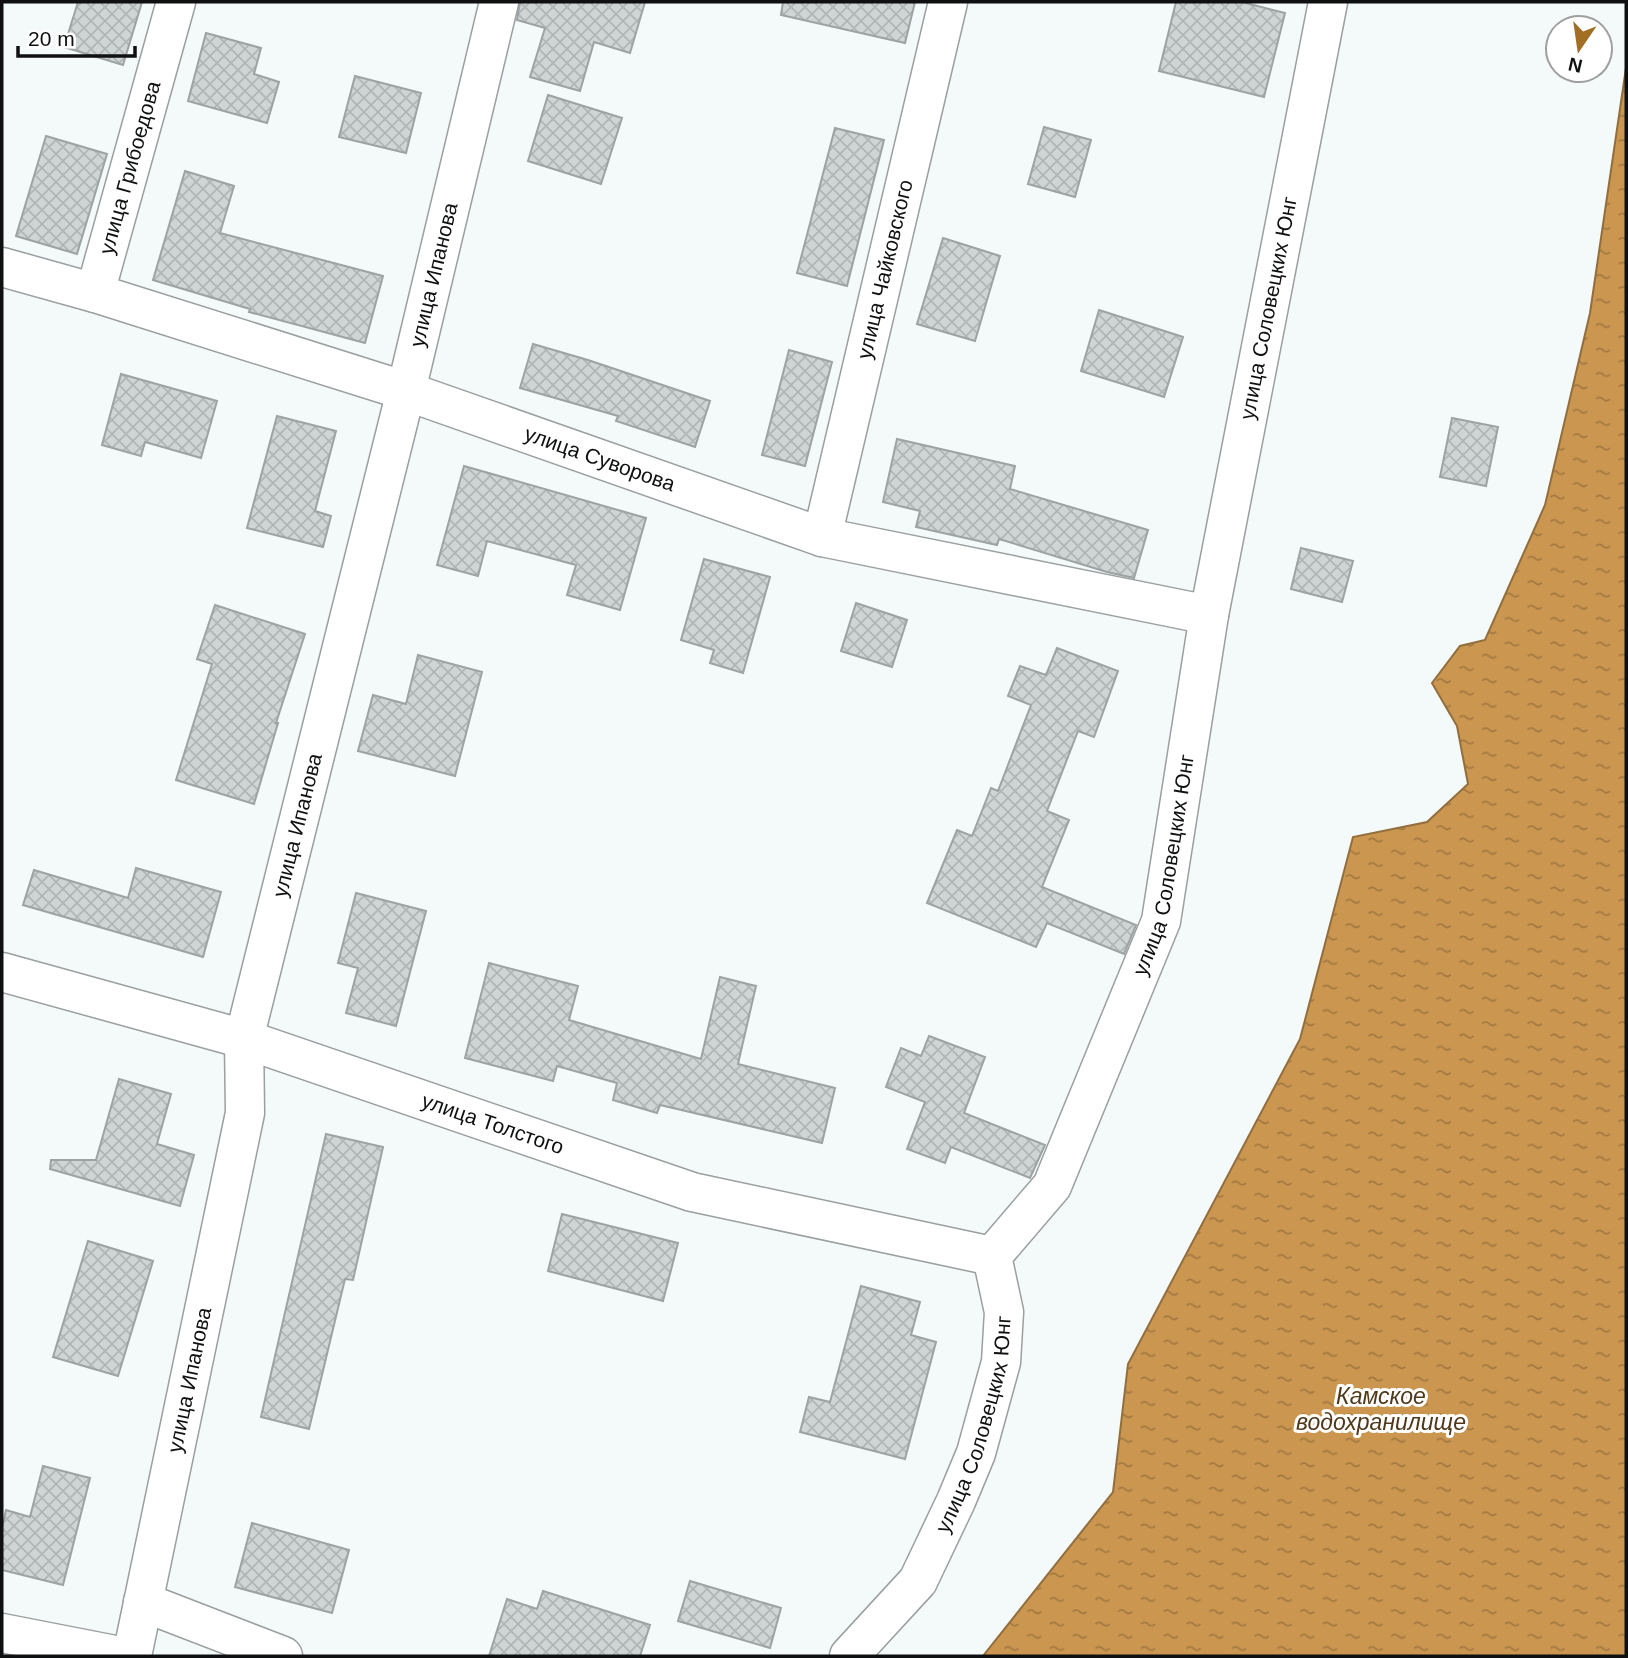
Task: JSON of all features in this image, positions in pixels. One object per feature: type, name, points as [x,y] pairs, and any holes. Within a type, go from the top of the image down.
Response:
[{"type":"street","name":"улица Грибоедова","points":[[95,293],[176,2]]},
{"type":"street","name":"улица Ипанова","points":[[132,1656],[245,1112],[244,1039],[406,391],[499,2]]},
{"type":"street","name":"улица Чайковского","points":[[822,537],[948,2]]},
{"type":"street","name":"улица Соловецких Юнг","points":[[849,1656],[918,1581],[956,1501],[976,1453],[1001,1363],[1004,1312],[992,1256],[1052,1186],[1161,921],[1209,615],[1328,2]]},
{"type":"street","name":"улица Суворова","points":[[2,267],[95,293],[406,391],[822,537],[1209,615]]},
{"type":"street","name":"улица Толстого","points":[[2,972],[244,1039],[692,1192],[992,1256]]},
{"type":"street","points":[[143,1602],[283,1656]]},
{"type":"street","points":[[2,1633],[120,1656]]},
{"type":"water","name":"Камское водохранилище","points":[[1626,68],[1626,1656],[983,1656],[1113,1492],[1128,1364],[1300,1039],[1353,837],[1427,822],[1468,784],[1457,726],[1432,683],[1460,646],[1485,640],[1545,505],[1590,313]]},
{"type":"building","points":[[78,2],[142,2],[123,65],[64,47]]},
{"type":"building","points":[[520,2],[645,2],[630,53],[594,42],[580,91],[530,77],[545,28],[517,20]]},
{"type":"building","points":[[783,2],[915,2],[905,43],[781,15]]},
{"type":"building","points":[[1176,2],[1242,2],[1285,13],[1264,97],[1159,71]]},
{"type":"building","points":[[206,33],[261,48],[254,74],[279,82],[267,123],[188,101]]},
{"type":"building","points":[[355,76],[421,93],[406,153],[339,137]]},
{"type":"building","points":[[548,95],[622,118],[601,184],[528,161]]},
{"type":"building","points":[[1044,127],[1091,140],[1075,197],[1028,184]]},
{"type":"building","points":[[835,128],[884,140],[847,286],[797,273]]},
{"type":"building","points":[[46,136],[107,154],[77,254],[16,236]]},
{"type":"building","points":[[185,171],[234,186],[220,233],[383,276],[365,343],[249,312],[250,309],[153,280]]},
{"type":"building","points":[[943,238],[1000,256],[975,341],[917,324]]},
{"type":"building","points":[[1099,310],[1183,337],[1164,397],[1081,371]]},
{"type":"building","points":[[533,344],[710,401],[695,447],[616,421],[618,416],[520,388]]},
{"type":"building","points":[[789,350],[832,362],[805,466],[762,455]]},
{"type":"building","points":[[121,374],[217,401],[201,458],[145,442],[141,456],[102,445]]},
{"type":"building","points":[[277,416],[336,431],[315,511],[331,516],[323,547],[247,528]]},
{"type":"building","points":[[1452,418],[1498,427],[1486,486],[1440,477]]},
{"type":"building","points":[[897,439],[1015,466],[1010,489],[1148,530],[1134,578],[999,539],[997,545],[916,527],[920,511],[883,502]]},
{"type":"building","points":[[464,466],[646,518],[620,610],[567,595],[576,565],[487,541],[478,576],[437,565]]},
{"type":"building","points":[[1301,548],[1353,561],[1342,602],[1291,589]]},
{"type":"building","points":[[704,559],[770,577],[743,673],[710,663],[714,650],[681,640]]},
{"type":"building","points":[[856,603],[907,620],[892,667],[841,651]]},
{"type":"building","points":[[215,605],[305,634],[276,723],[254,804],[176,780],[212,664],[197,659]]},
{"type":"building","points":[[1057,648],[1118,671],[1094,737],[1078,731],[1047,811],[1069,820],[1042,887],[1136,925],[1124,954],[1047,923],[1036,947],[927,903],[957,830],[972,836],[991,788],[998,791],[1031,705],[1008,696],[1020,666],[1046,675]]},
{"type":"building","points":[[418,655],[482,672],[455,776],[358,751],[373,695],[406,704]]},
{"type":"building","points":[[136,868],[221,892],[203,957],[23,905],[34,870],[128,898]]},
{"type":"building","points":[[356,893],[426,911],[396,1026],[346,1013],[358,968],[338,963]]},
{"type":"building","points":[[489,963],[578,986],[569,1020],[701,1059],[720,977],[756,986],[738,1064],[835,1088],[822,1143],[660,1105],[657,1113],[613,1100],[617,1083],[557,1066],[553,1081],[465,1058]]},
{"type":"building","points":[[929,1036],[985,1057],[964,1113],[1045,1145],[1030,1178],[951,1147],[945,1163],[907,1149],[925,1102],[886,1087],[901,1048],[921,1056]]},
{"type":"building","points":[[119,1079],[171,1094],[157,1144],[194,1155],[180,1206],[50,1169],[51,1160],[96,1160]]},
{"type":"building","points":[[326,1134],[383,1147],[353,1280],[345,1279],[309,1429],[261,1417]]},
{"type":"building","points":[[562,1214],[678,1243],[663,1301],[548,1271]]},
{"type":"building","points":[[88,1241],[153,1261],[118,1376],[53,1357]]},
{"type":"building","points":[[861,1286],[920,1302],[911,1335],[936,1342],[905,1459],[800,1432],[809,1397],[830,1402]]},
{"type":"building","points":[[43,1466],[90,1478],[63,1585],[2,1570],[2,1528],[6,1510],[30,1517]]},
{"type":"building","points":[[252,1523],[349,1550],[332,1613],[235,1587]]},
{"type":"building","points":[[690,1581],[781,1608],[770,1648],[678,1621]]},
{"type":"building","points":[[543,1591],[650,1625],[640,1656],[489,1656],[507,1599],[537,1609]]}]
